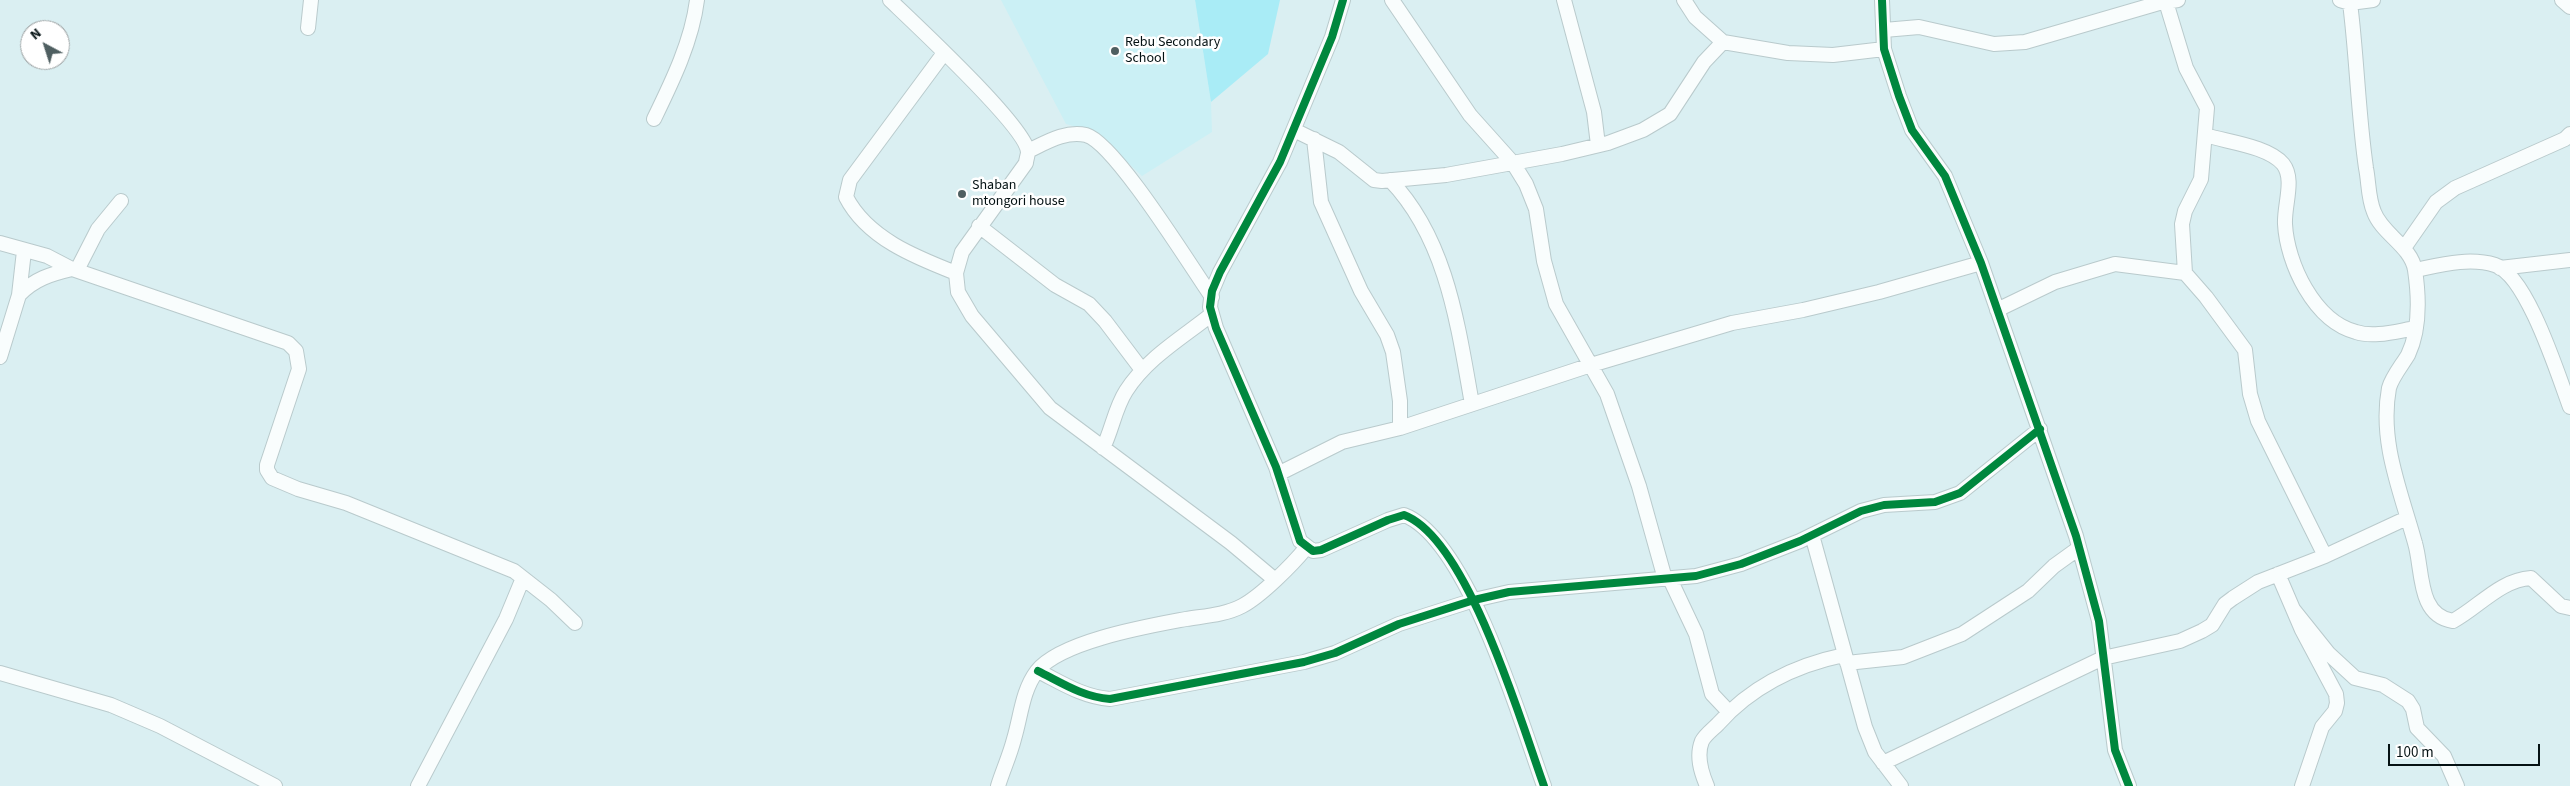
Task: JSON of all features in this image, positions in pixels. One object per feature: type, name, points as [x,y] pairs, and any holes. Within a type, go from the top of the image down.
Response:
[{"type":"street","points":[[308,28],[311,0]]},
{"type":"street","points":[[654,119],[669,88],[690,32],[697,0]]},
{"type":"street","points":[[890,0],[1004,115],[1022,138],[1028,152],[1026,163],[962,252],[956,273],[958,292],[972,316],[1050,408],[1231,543],[1274,579]]},
{"type":"street","points":[[1343,0],[1332,37],[1294,130],[1280,162],[1220,272],[1210,307],[1242,390],[1278,474],[1297,534],[1306,548],[1313,551],[1321,550],[1388,520],[1404,516],[1423,525],[1434,537],[1474,600],[1492,640],[1544,786]]},
{"type":"street","points":[[1392,0],[1470,116],[1513,163],[1526,184],[1536,209],[1544,261],[1556,304],[1607,394],[1668,579],[1696,634],[1712,694],[1730,712]]},
{"type":"street","points":[[1564,0],[1594,112],[1598,145]]},
{"type":"street","points":[[1684,0],[1695,17],[1723,42],[1788,53],[1834,54],[1884,48]]},
{"type":"street","points":[[1882,0],[1884,48],[1912,130],[1926,153],[1944,176],[1981,263],[2040,429],[2079,548],[2099,621],[2115,750],[2129,786]]},
{"type":"street","points":[[2372,0],[2345,1],[2369,196],[2374,214],[2404,248],[2415,270],[2418,300],[2416,328],[2408,354],[2390,386],[2388,409],[2389,455],[2416,544],[2424,591],[2430,604],[2442,619],[2453,621],[2508,584],[2520,579],[2531,578],[2561,606],[2570,608]]},
{"type":"street","points":[[2562,0],[2570,7]]},
{"type":"street","points":[[1884,30],[1919,27],[1994,44],[2025,42],[2165,1],[2186,68],[2207,108],[2201,179],[2184,211],[2182,224],[2185,273],[2206,297],[2245,350],[2250,394],[2258,421],[2325,556]]},
{"type":"street","points":[[1294,130],[1349,158],[1374,180],[1446,175],[1513,163],[1598,145],[1643,130],[1670,114],[1704,62],[1723,42]]},
{"type":"street","points":[[944,53],[850,180],[846,197],[853,210],[889,242],[925,261],[956,273]]},
{"type":"street","points":[[1028,152],[1059,137],[1078,134],[1088,136],[1099,144],[1147,200],[1212,297]]},
{"type":"street","points":[[2404,248],[2436,202],[2455,188],[2565,139],[2570,134]]},
{"type":"street","points":[[2205,135],[2275,156],[2284,165],[2288,175],[2284,223],[2289,256],[2302,284],[2317,304],[2339,325],[2356,333],[2381,334],[2416,328]]},
{"type":"street","points":[[1314,139],[1321,202],[1361,291],[1387,335],[1393,352],[1400,401],[1400,428]]},
{"type":"street","points":[[1390,180],[1416,210],[1437,255],[1446,282],[1472,404]]},
{"type":"street","points":[[19,295],[29,284],[40,278],[74,270],[98,229],[121,201]]},
{"type":"street","points":[[979,226],[1055,285],[1089,304],[1105,320],[1142,370]]},
{"type":"street","points":[[0,243],[47,256],[74,270],[288,343],[296,351],[299,369],[267,465],[267,470],[272,478],[298,489],[346,503],[514,570],[551,600],[575,623]]},
{"type":"street","points":[[0,357],[19,295],[24,251]]},
{"type":"street","points":[[2500,268],[2570,260]]},
{"type":"street","points":[[2415,270],[2451,263],[2474,262],[2507,271],[2518,285],[2538,324],[2570,407]]},
{"type":"street","points":[[1278,474],[1342,442],[1400,428],[1591,364],[1732,323],[1860,296],[1981,263]]},
{"type":"street","points":[[1997,310],[2054,282],[2115,264],[2185,273]]},
{"type":"street","points":[[1103,448],[1125,392],[1142,370],[1212,314]]},
{"type":"street","points":[[1038,671],[1074,690],[1097,698],[1110,698],[1304,662],[1335,653],[1399,624],[1474,600],[1509,592],[1696,576],[1741,564],[1812,535],[1861,511],[1884,505],[1935,502],[1960,494],[2040,429]]},
{"type":"street","points":[[1883,763],[2103,658],[2180,641],[2202,631],[2212,625],[2226,604],[2258,582],[2325,556],[2407,518]]},
{"type":"street","points":[[1812,535],[1865,727],[1875,752],[1901,786]]},
{"type":"street","points":[[998,786],[1014,740],[1026,692],[1038,671],[1049,660],[1088,643],[1140,627],[1225,612],[1242,606],[1295,562],[1306,548]]},
{"type":"street","points":[[1707,786],[1699,760],[1702,741],[1730,712],[1753,692],[1794,670],[1845,659],[1903,657],[1962,634],[2028,591],[2054,566],[2079,548]]},
{"type":"street","points":[[2278,574],[2293,609],[2336,694],[2338,703],[2319,734],[2302,786]]},
{"type":"street","points":[[418,786],[506,619],[523,578]]},
{"type":"street","points":[[2293,609],[2329,654],[2349,673],[2362,680],[2383,685],[2408,701],[2413,709],[2417,728],[2444,756],[2457,786]]},
{"type":"street","points":[[0,672],[111,705],[160,726],[275,786]]},
{"type":"shaded area","name":"Rebu Secondary School","points":[[1001,0],[1195,0],[1211,102],[1212,132],[1142,176],[1095,132],[1066,124]]},
{"type":"shaded area","points":[[1195,0],[1280,0],[1268,54],[1211,102]]},
{"type":"cycle path","points":[[1343,0],[1332,37],[1280,162],[1220,272],[1212,291],[1210,307],[1216,328],[1276,467],[1300,541],[1313,551],[1321,550],[1388,520],[1404,515],[1427,531],[1450,559],[1470,595],[1489,636],[1544,786]]},
{"type":"cycle path","points":[[1882,0],[1884,49],[1899,96],[1912,130],[1945,176],[1981,263],[2076,536],[2099,621],[2115,750],[2129,786]]},
{"type":"cycle path","points":[[1038,671],[1064,685],[1100,698],[1110,699],[1304,662],[1335,653],[1399,624],[1474,600],[1509,592],[1696,576],[1741,564],[1800,541],[1861,511],[1884,505],[1935,502],[1960,493],[2040,429]]},
{"type":"place","name":"Rebu Secondary School","points":[[1115,51]]},
{"type":"place","name":"Shaban mtongori house","points":[[962,194]]}]
